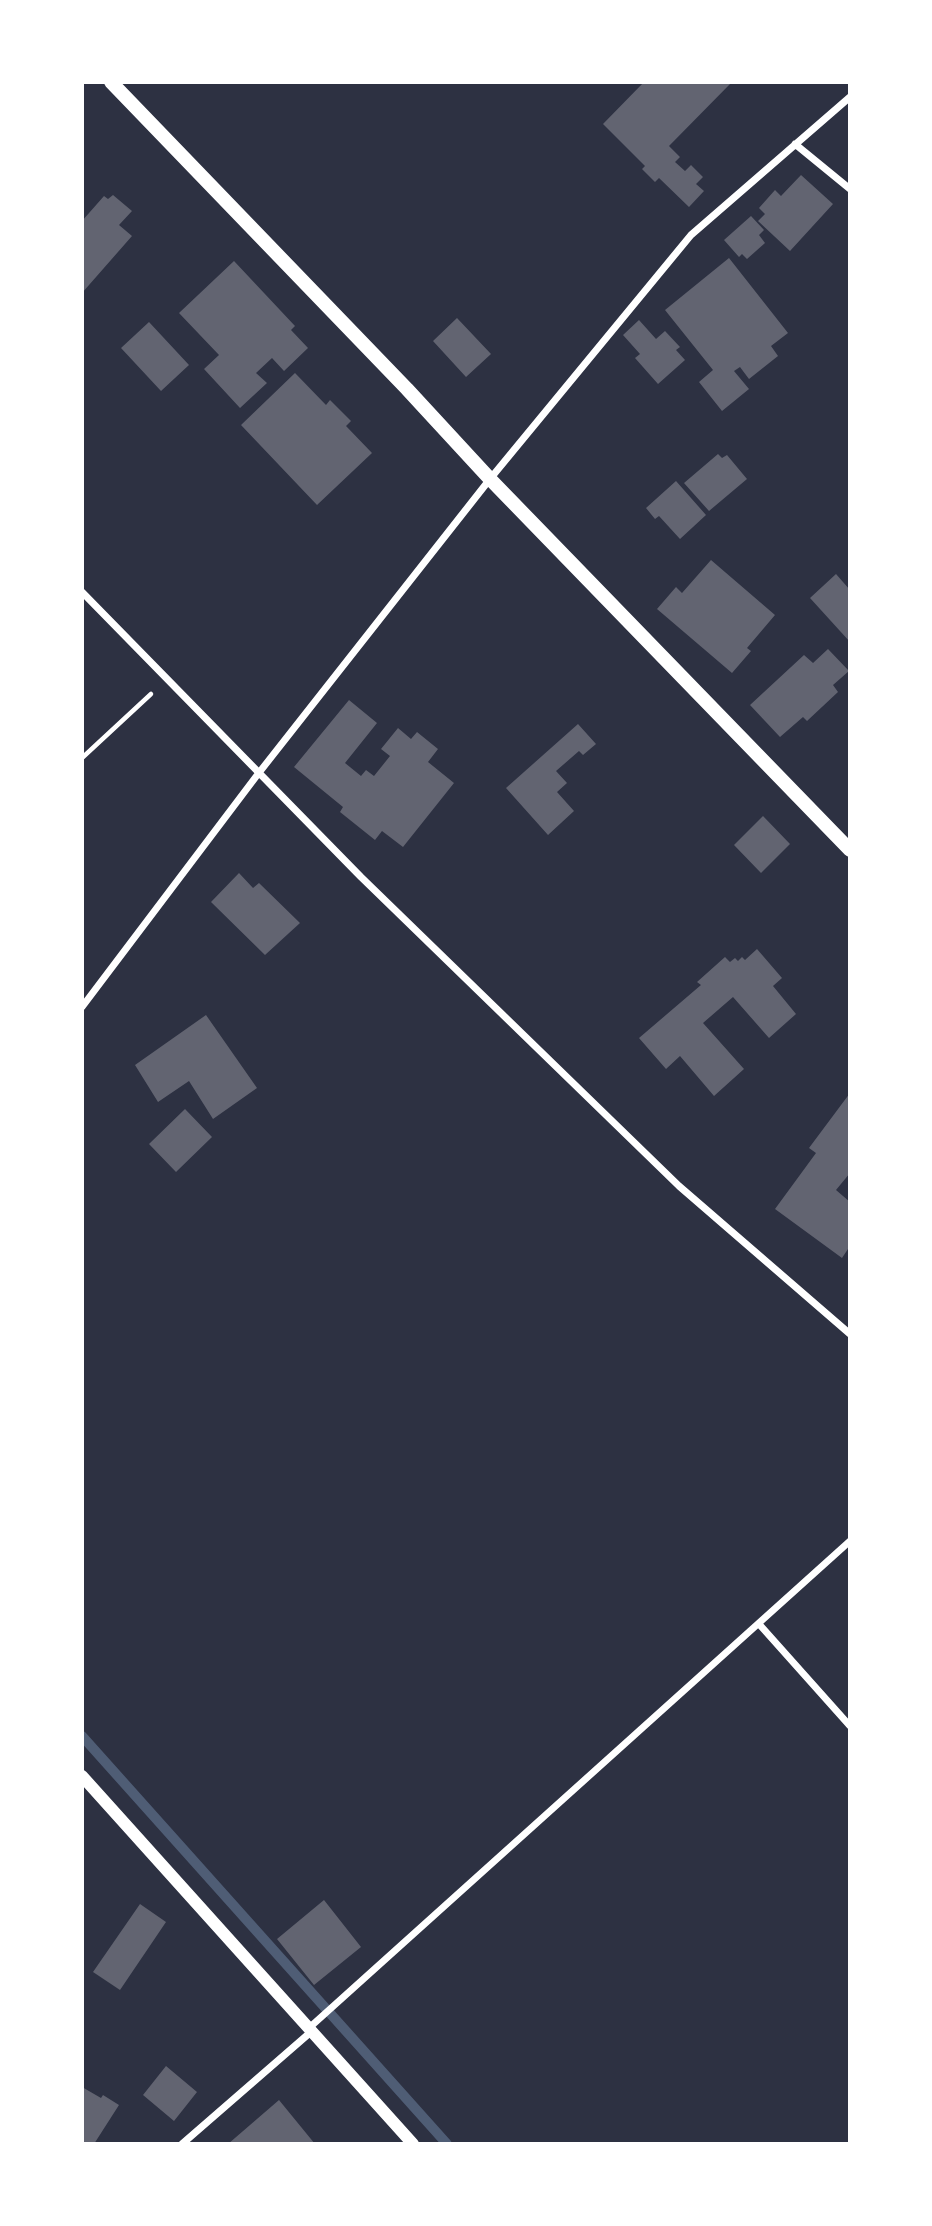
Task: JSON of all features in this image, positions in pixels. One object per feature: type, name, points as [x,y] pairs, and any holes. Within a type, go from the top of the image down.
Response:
[{"type":"main road","points":[[111,82],[407,389],[490,479],[850,850]]},
{"type":"street","points":[[82,1007],[258,774],[490,479],[691,235],[850,97]]},
{"type":"street","points":[[795,144],[850,189]]},
{"type":"street","points":[[82,592],[360,877],[679,1186],[850,1334]]},
{"type":"street","points":[[182,2144],[850,1541]]},
{"type":"street","points":[[759,1624],[850,1726]]},
{"type":"street","points":[[82,1776],[413,2144]]},
{"type":"path","points":[[82,758],[166,680]]},
{"type":"building","points":[[644,82],[732,82],[669,146],[680,157],[675,162],[685,171],[691,165],[703,177],[696,184],[704,191],[689,207],[659,178],[655,182],[642,169],[645,166],[603,124]]},
{"type":"building","points":[[801,175],[833,204],[790,251],[758,221],[765,214],[759,208],[775,190],[781,196]]},
{"type":"building","points":[[113,195],[132,211],[119,225],[132,236],[82,293],[82,221],[104,196],[108,199]]},
{"type":"building","points":[[751,216],[764,230],[759,235],[765,243],[747,259],[742,254],[739,257],[724,240]]},
{"type":"building","points":[[729,258],[788,333],[771,346],[778,356],[749,379],[740,367],[734,371],[749,389],[722,411],[699,382],[713,370],[665,310]]},
{"type":"building","points":[[234,261],[295,326],[291,330],[308,348],[284,371],[272,358],[256,373],[267,383],[240,408],[204,369],[219,355],[179,313]]},
{"type":"building","points":[[457,318],[491,354],[466,377],[433,341]]},
{"type":"building","points":[[639,320],[656,339],[665,331],[680,347],[676,350],[685,360],[658,384],[635,358],[640,354],[623,335]]},
{"type":"building","points":[[149,322],[189,365],[161,391],[121,348]]},
{"type":"building","points":[[295,373],[326,405],[330,400],[351,421],[346,426],[372,453],[317,505],[241,425]]},
{"type":"building","points":[[718,454],[722,458],[727,455],[747,479],[709,511],[684,483]]},
{"type":"building","points":[[676,481],[706,515],[680,539],[659,516],[655,519],[646,508]]},
{"type":"building","points":[[711,560],[775,615],[747,648],[751,651],[732,673],[657,609],[676,587],[682,593]]},
{"type":"building","points":[[836,574],[850,590],[850,642],[810,598]]},
{"type":"building","points":[[828,649],[849,671],[833,685],[838,692],[807,721],[803,717],[780,737],[750,705],[804,655],[813,663]]},
{"type":"building","points":[[349,700],[377,723],[345,763],[361,776],[366,770],[374,776],[390,756],[381,749],[398,728],[411,739],[417,732],[438,749],[428,762],[454,783],[403,847],[382,831],[375,840],[340,812],[343,807],[294,767]]},
{"type":"building","points":[[578,724],[596,744],[583,755],[579,751],[556,771],[567,783],[557,792],[574,811],[548,835],[506,788]]},
{"type":"building","points":[[763,816],[790,844],[761,873],[734,845]]},
{"type":"building","points":[[239,873],[253,888],[259,883],[300,923],[265,955],[211,902]]},
{"type":"building","points":[[757,949],[782,978],[773,986],[796,1014],[769,1038],[733,997],[703,1023],[744,1069],[714,1096],[680,1056],[666,1069],[639,1038],[701,985],[697,982],[725,957],[730,962],[735,958],[738,961],[742,957],[745,960]]},
{"type":"building","points":[[206,1015],[257,1088],[213,1119],[189,1081],[158,1102],[135,1065]]},
{"type":"building","points":[[850,1093],[850,1173],[836,1190],[850,1202],[850,1246],[842,1258],[775,1209],[816,1153],[809,1148]]},
{"type":"building","points":[[185,1109],[212,1137],[176,1172],[149,1144]]},
{"type":"building","points":[[324,1900],[361,1947],[314,1985],[277,1939]]},
{"type":"building","points":[[140,1904],[166,1922],[120,1990],[93,1972]]},
{"type":"building","points":[[166,2066],[197,2092],[174,2121],[143,2095]]},
{"type":"building","points":[[82,2087],[119,2105],[94,2144],[82,2144]]},
{"type":"building","points":[[279,2100],[315,2144],[228,2144]]},
{"type":"waterway","points":[[82,1736],[447,2144]]}]
